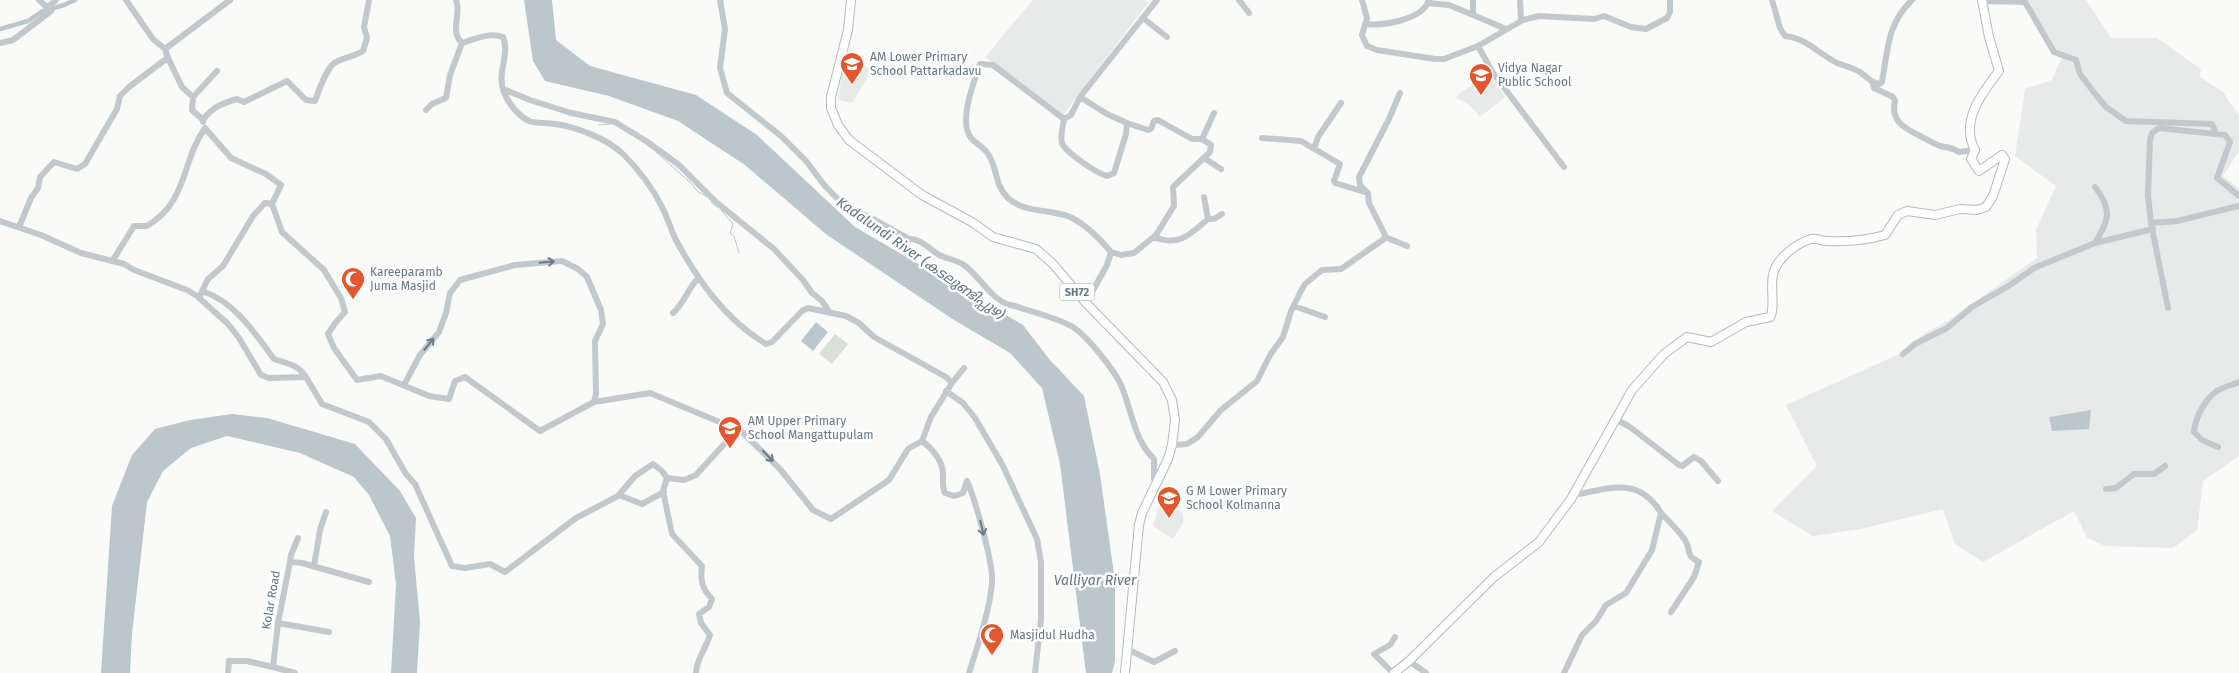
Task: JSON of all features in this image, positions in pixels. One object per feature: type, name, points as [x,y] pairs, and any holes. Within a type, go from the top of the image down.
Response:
[{"type":"main road","name":"SH72","points":[[851,0],[848,30],[831,97],[832,108],[838,124],[849,140],[922,195],[972,222],[993,237],[1036,249],[1054,264],[1086,303],[1163,382],[1172,400],[1172,445],[1168,459],[1138,525],[1129,650],[1125,673]]},
{"type":"main road","points":[[1393,673],[1410,661],[1494,577],[1536,546],[1575,492],[1615,419],[1640,380],[1679,341],[1690,336],[1711,342],[1746,322],[1770,317],[1773,311],[1771,290],[1774,271],[1783,258],[1802,242],[1813,239],[1842,241],[1885,235],[1898,215],[1907,211],[1935,216],[1960,208],[1977,210],[1986,207],[1993,196],[2005,159],[2002,155],[1979,171],[1972,159],[1975,150],[1969,139],[1969,125],[1978,101],[1999,72],[1986,28],[1982,1]]},
{"type":"street","points":[[39,0],[48,8]]},
{"type":"street","points":[[0,43],[13,40],[56,0]]},
{"type":"street","points":[[126,0],[153,39],[165,49],[182,87],[193,97]]},
{"type":"street","points":[[165,49],[230,0]]},
{"type":"street","points":[[203,120],[216,106],[238,99],[244,102],[287,81],[306,100],[315,101],[325,75],[337,60],[357,55],[363,50],[366,38],[364,27],[370,0]]},
{"type":"street","points":[[456,0],[458,7],[456,34],[462,43]]},
{"type":"street","points":[[720,0],[726,29],[720,68],[727,93],[781,136],[806,161],[824,186],[846,207],[871,218],[909,239],[915,239],[938,254],[964,265],[979,282],[1006,305],[1015,306],[1070,325],[1092,345],[1114,372],[1123,388],[1144,450],[1154,459],[1154,479],[1158,482]]},
{"type":"street","points":[[1064,119],[1071,115],[1080,97],[1157,0]]},
{"type":"street","points":[[1239,0],[1249,13]]},
{"type":"street","points":[[1362,0],[1366,11],[1362,31],[1363,41],[1370,48],[1440,60],[1478,46],[1521,20],[1538,16],[1594,19],[1604,16],[1631,27],[1646,29],[1667,18],[1670,12],[1670,0]]},
{"type":"street","points":[[1473,0],[1474,15]]},
{"type":"street","points":[[1520,0],[1521,20]]},
{"type":"street","points":[[1772,0],[1780,28],[1785,36],[1793,36],[1836,62],[1859,72],[1874,84],[1874,88],[1893,97],[1895,101],[1893,109],[1895,118],[1906,129],[1941,146],[1953,147],[1959,152],[1975,150]]},
{"type":"street","points":[[1874,84],[1882,82],[1892,27],[1901,10],[1912,0]]},
{"type":"street","points":[[1364,24],[1387,23],[1406,19],[1425,8],[1429,1],[1449,5],[1506,29]]},
{"type":"street","points":[[1982,1],[2025,2],[2054,52],[2076,60],[2080,74],[2096,95],[2106,107],[2126,121],[2212,124],[2216,133]]},
{"type":"street","points":[[1143,18],[1167,37]]},
{"type":"street","points":[[462,43],[486,36],[497,35],[503,37],[505,42],[501,74],[503,89],[518,114],[531,122],[566,125],[585,130],[622,154],[662,207],[676,240],[698,278],[714,300],[737,322],[766,344],[772,342],[802,311],[808,308],[846,316],[859,323],[874,337],[946,377],[952,383]]},
{"type":"street","points":[[426,110],[432,104],[446,98],[450,75],[462,43]]},
{"type":"street","points":[[1478,46],[1493,73],[1564,167]]},
{"type":"street","points":[[18,227],[44,171],[54,162],[77,169],[85,164],[117,109],[120,96],[168,58]]},
{"type":"street","points":[[1064,119],[994,65],[980,64],[968,100],[967,131],[971,138],[987,151],[992,161],[998,186],[1009,200],[1022,206],[1070,217],[1101,239],[1110,252],[1121,255],[1134,253],[1154,237],[1174,206],[1173,187],[1210,152],[1211,145],[1202,139],[1192,139],[1158,120],[1154,121],[1151,129],[1148,130],[1127,123],[1107,114],[1080,97]]},
{"type":"street","points":[[217,70],[193,97],[192,110],[203,120],[205,128],[231,158],[266,174],[280,183],[281,189],[272,204]]},
{"type":"street","points":[[503,89],[571,113],[615,122],[646,141],[679,164],[716,202],[774,249],[830,313]]},
{"type":"street","points":[[1400,93],[1389,119],[1359,177],[1360,185],[1368,193],[1368,203],[1385,237],[1407,246]]},
{"type":"street","points":[[1314,149],[1318,137],[1341,104]]},
{"type":"street","points":[[1202,139],[1214,113]]},
{"type":"street","points":[[1064,119],[1062,138],[1066,148],[1098,172],[1107,176],[1114,173],[1116,169],[1126,134],[1127,123]]},
{"type":"street","points":[[113,260],[134,226],[147,226],[170,208],[197,142],[205,128]]},
{"type":"street","points":[[2168,308],[2152,226],[2148,177],[2152,133],[2159,128],[2225,135],[2230,142],[2217,178],[2239,196]]},
{"type":"street","points":[[1262,138],[1301,141],[1340,164],[1335,183],[1368,193]]},
{"type":"street","points":[[1204,158],[1221,169]]},
{"type":"street","points":[[2095,187],[2106,204],[2108,216],[2106,225],[2095,243]]},
{"type":"street","points":[[1204,197],[1208,219]]},
{"type":"street","points":[[199,298],[208,279],[223,266],[253,216],[265,203],[272,204]]},
{"type":"street","points":[[272,204],[282,232],[324,270],[340,298],[345,312]]},
{"type":"street","points":[[1903,354],[1915,344],[1947,328],[1976,304],[2010,285],[2034,268],[2095,243],[2152,226],[2239,206]]},
{"type":"street","points":[[1154,237],[1167,243],[1179,240],[1208,219],[1214,219],[1222,214]]},
{"type":"street","points":[[0,221],[81,253],[113,260],[151,277],[175,284],[199,298],[228,324],[239,338],[261,375],[269,378],[306,377]]},
{"type":"street","points":[[1172,445],[1187,444],[1198,437],[1221,410],[1257,381],[1270,355],[1283,338],[1294,306],[1306,284],[1317,274],[1326,270],[1334,271],[1341,269],[1370,250],[1385,237]]},
{"type":"street","points":[[1086,303],[1107,265],[1110,252]]},
{"type":"street","points":[[404,385],[410,370],[439,332],[446,314],[450,293],[460,280],[515,265],[562,261],[578,269],[587,277],[601,310],[603,324],[595,341],[596,394],[594,402]]},
{"type":"street","points":[[673,313],[681,306],[686,293],[698,278]]},
{"type":"street","points":[[202,291],[219,297],[252,329],[274,359],[292,363],[301,370],[322,404],[369,422],[386,439],[406,474],[415,484],[452,566],[465,568],[490,564],[505,572],[576,518],[619,495],[635,476],[653,464],[662,470],[667,478],[664,492],[672,534],[702,566],[700,579],[706,593],[712,599],[709,608],[699,614],[701,623],[710,635],[707,646],[696,666],[696,673]]},
{"type":"street","points":[[346,301],[345,312],[328,334],[334,348],[357,380],[381,376],[429,396],[448,399],[455,382],[465,377],[540,431],[594,402],[650,393],[741,431],[761,448],[814,510],[831,520],[889,480],[908,449],[922,441],[930,417],[946,391],[964,368]]},
{"type":"street","points":[[1294,306],[1325,317]]},
{"type":"street","points":[[2218,447],[2202,440],[2194,432],[2195,424],[2207,401],[2217,391],[2239,382]]},
{"type":"street","points":[[946,391],[963,403],[975,418],[1002,464],[1037,539],[1041,562],[1041,607],[1040,639],[1035,673]]},
{"type":"street","points":[[1615,419],[1630,427],[1679,465],[1682,466],[1694,458],[1700,461],[1718,481]]},
{"type":"street","points":[[667,478],[684,480],[696,475],[726,442],[730,427]]},
{"type":"street","points":[[922,441],[934,450],[943,470],[943,490],[945,493],[954,496],[963,492],[967,481],[978,511],[992,581],[982,631],[969,673]]},
{"type":"street","points":[[2106,490],[2116,488],[2134,474],[2154,474],[2165,466]]},
{"type":"street","points":[[1575,492],[1580,494],[1610,486],[1624,486],[1642,494],[1661,512],[1687,542],[1687,550],[1690,557],[1699,562],[1694,577],[1671,612]]},
{"type":"street","points":[[619,495],[642,504],[664,492]]},
{"type":"street","points":[[314,566],[320,530],[326,512]]},
{"type":"street","points":[[1564,673],[1582,635],[1596,622],[1606,605],[1626,593],[1648,558],[1655,544],[1661,512]]},
{"type":"street","points":[[290,562],[298,538]]},
{"type":"street","name":"Kolar Road","points":[[273,667],[278,624],[290,562],[314,566],[369,582]]},
{"type":"street","points":[[278,624],[329,632]]},
{"type":"street","points":[[1393,673],[1374,656],[1379,650],[1390,645],[1395,637]]},
{"type":"street","points":[[1129,650],[1154,662],[1175,651]]},
{"type":"street","points":[[228,673],[229,661],[247,661],[295,673]]},
{"type":"street","points":[[1410,661],[1426,673]]},
{"type":"shaded area","points":[[1033,0],[1144,0],[1148,3],[1063,115],[985,57]]},
{"type":"shaded area","points":[[2019,0],[2086,0],[2111,38],[2157,38],[2201,69],[2200,77],[2223,92],[2239,116],[2239,151],[2223,176],[2239,188],[2239,456],[2203,481],[2197,530],[2173,548],[2105,546],[2087,538],[2074,511],[1983,562],[1955,544],[1943,509],[1861,529],[1813,536],[1772,511],[1817,466],[1786,405],[1897,355],[1927,332],[1949,320],[2037,258],[2036,230],[2056,186],[2015,156],[2025,89],[2052,80],[2062,57]]},
{"type":"shaded area","name":"AM Lower Primary School Pattarkadavu","points":[[844,61],[873,69],[852,103],[838,100]]},
{"type":"shaded area","name":"Vidya Nagar Public School","points":[[1490,75],[1505,97],[1480,117],[1470,105],[1456,98],[1458,94]]},
{"type":"shaded area","points":[[835,334],[848,344],[832,364],[819,354]]},
{"type":"shaded area","name":"G M Lower Primary School Kolmanna","points":[[1172,505],[1183,514],[1183,523],[1173,539],[1153,526],[1159,507]]},
{"type":"water","name":"Valliyar River","points":[[524,0],[552,0],[556,40],[590,66],[696,95],[757,135],[855,227],[1023,325],[1050,360],[1084,396],[1100,474],[1115,581],[1115,661],[1112,673],[1086,673],[1060,464],[1042,388],[1010,353],[954,320],[827,235],[745,165],[678,121],[609,96],[545,81],[533,61]]},
{"type":"water","points":[[816,322],[828,332],[813,351],[801,341]]},
{"type":"water","points":[[2091,410],[2089,429],[2052,431],[2049,417]]},
{"type":"water","points":[[232,414],[267,418],[355,444],[400,491],[416,518],[414,557],[420,622],[417,673],[391,673],[396,584],[390,536],[369,495],[354,477],[300,453],[227,436],[191,448],[163,471],[147,502],[132,634],[130,673],[101,673],[112,506],[132,455],[155,429],[190,420]]},
{"type":"waterway","points":[[0,29],[28,21],[41,12],[75,0]]},
{"type":"waterway","points":[[599,125],[611,124]]},
{"type":"waterway","points":[[656,152],[692,184],[697,191],[707,197]]},
{"type":"waterway","points":[[711,202],[717,207]]},
{"type":"waterway","points":[[721,210],[733,224],[730,233],[734,236],[739,253]]},
{"type":"place","name":"AM Lower Primary School Pattarkadavu","points":[[852,85]]},
{"type":"place","name":"Vidya Nagar Public School","points":[[1481,96]]},
{"type":"place","name":"Kareeparamb Juma Masjid","points":[[353,300]]},
{"type":"place","name":"AM Upper Primary School Mangattupulam","points":[[730,449]]},
{"type":"place","name":"G M Lower Primary School Kolmanna","points":[[1169,519]]},
{"type":"place","name":"Masjidul Hudha","points":[[992,656]]},
{"type":"water label","name":"Kadalundi River (കടലുണ്ടിപ്പുഴ)","points":[[921,258]]}]
